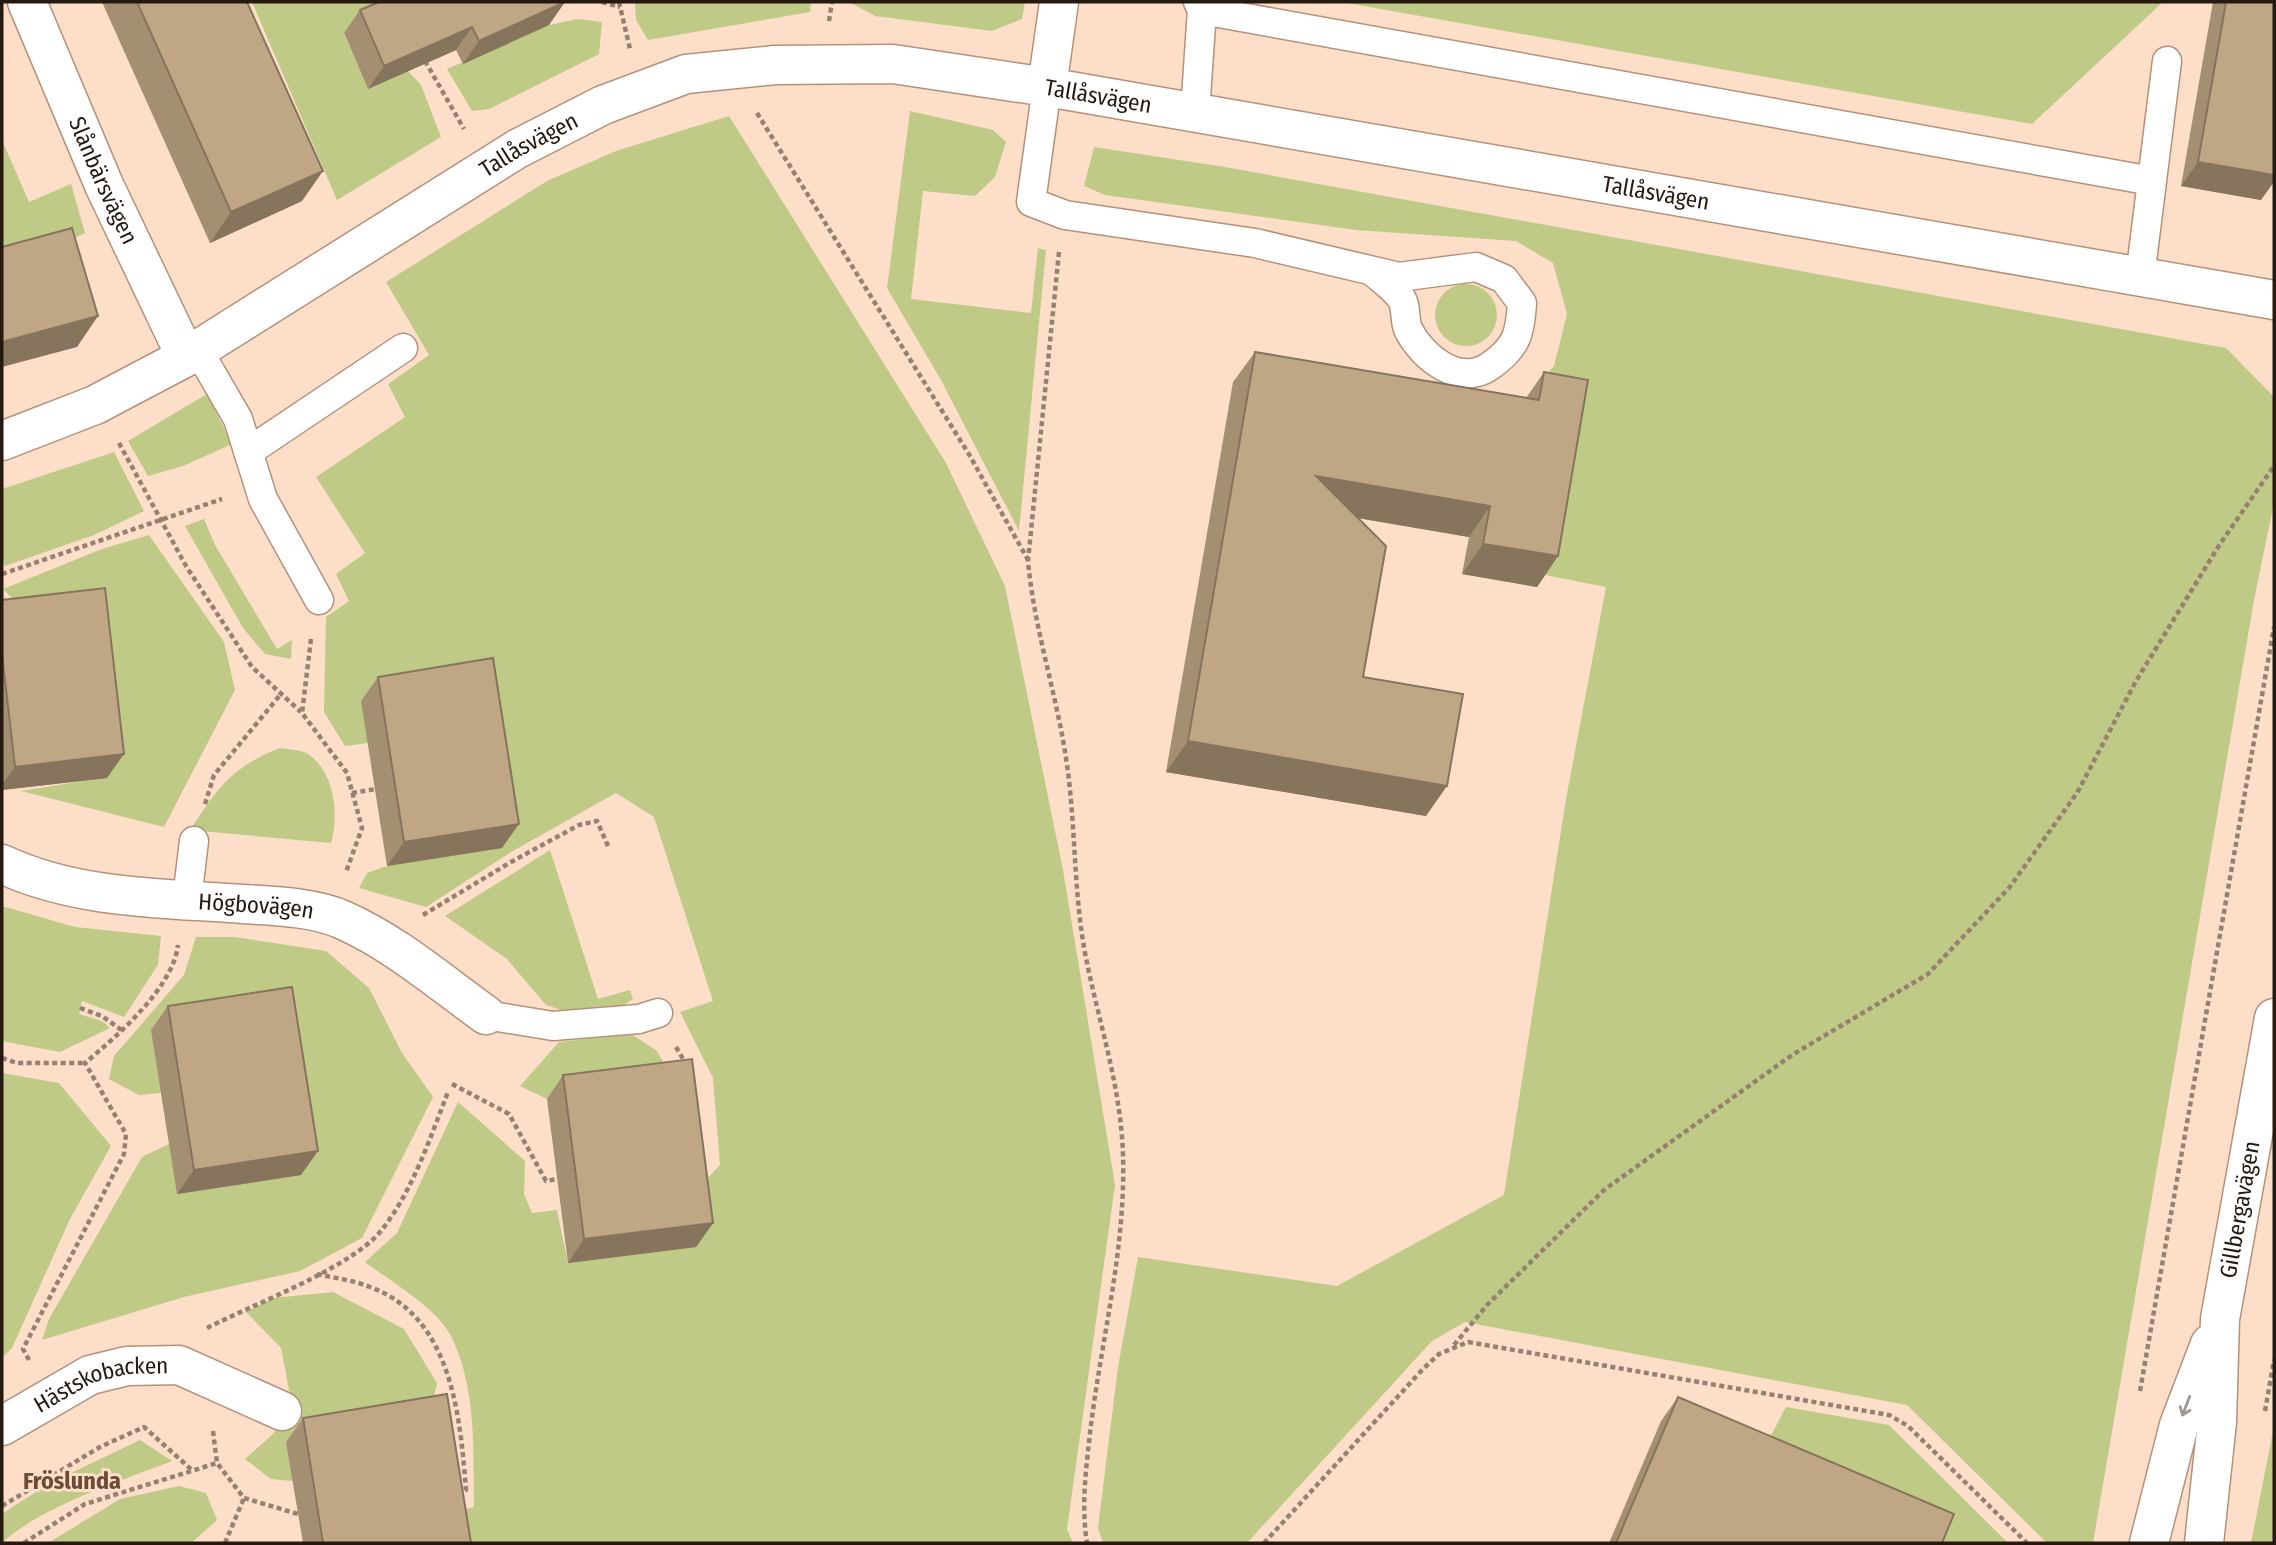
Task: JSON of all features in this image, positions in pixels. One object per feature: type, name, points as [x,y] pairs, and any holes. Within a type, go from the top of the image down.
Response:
[{"type":"street","name":"Slånbärsvägen","points":[[27,2],[104,185],[192,354]]},
{"type":"street","points":[[1047,87],[1059,2]]},
{"type":"street","name":"Tallåsvägen","points":[[2,441],[95,405],[192,354],[517,149],[603,104],[686,74],[775,65],[893,64],[1047,87],[2274,300]]},
{"type":"street","name":"Högbovägen","points":[[2,864],[31,878],[100,892],[183,916],[276,906],[342,919],[401,953],[486,1015]]},
{"type":"street","name":"Gillbergavägen","points":[[2204,1543],[2217,1422],[2220,1319],[2274,1018]]},
{"type":"street","name":"Gillbergavägen","points":[[2149,1543],[2179,1425],[2220,1319]]},
{"type":"street","name":"Hästskobacken","points":[[2,1426],[90,1374],[127,1366],[193,1371],[282,1411]]},
{"type":"lane","points":[[1195,112],[1200,6],[2152,181]]},
{"type":"lane","points":[[2140,277],[2167,61]]},
{"type":"lane","points":[[1047,87],[1031,202],[1065,215],[1255,243],[1373,272],[1416,276],[1434,271],[1476,267],[1504,279],[1522,303],[1520,334],[1507,352],[1487,369],[1461,374],[1433,361],[1417,345],[1406,326],[1403,300],[1373,272]]},
{"type":"lane","points":[[248,452],[403,348]]},
{"type":"lane","points":[[192,354],[238,419],[263,499],[319,600]]},
{"type":"lane","points":[[183,916],[194,841]]},
{"type":"lane","points":[[486,1015],[552,1027],[639,1018],[658,1013]]},
{"type":"path","points":[[602,2],[619,4],[631,52]]},
{"type":"path","points":[[829,22],[832,2]]},
{"type":"path","points":[[418,48],[464,130]]},
{"type":"path","points":[[733,69],[851,269],[970,456],[1028,561]]},
{"type":"path","points":[[1065,215],[1028,561],[1031,596],[1066,758],[1085,952],[1112,1072],[1123,1154],[1119,1253],[1104,1334],[1083,1497],[1087,1543]]},
{"type":"path","points":[[113,432],[186,566],[252,667],[302,713],[347,773],[362,828],[326,916]]},
{"type":"path","points":[[1264,1543],[1423,1368],[1454,1345],[1488,1305],[1604,1190],[1792,1055],[1928,974],[2009,888],[2077,793],[2136,681],[2220,544],[2274,466]]},
{"type":"path","points":[[2,574],[124,530],[162,522],[258,485]]},
{"type":"path","points":[[302,713],[309,646],[319,600]]},
{"type":"path","points":[[2140,1393],[2274,627]]},
{"type":"path","points":[[194,841],[214,775],[281,694]]},
{"type":"path","points":[[352,793],[376,789]]},
{"type":"path","points":[[412,911],[425,915],[511,862],[579,825],[597,821],[608,846]]},
{"type":"path","points":[[2,1058],[16,1063],[85,1063],[123,1031],[145,1007],[176,958],[183,916]]},
{"type":"path","points":[[80,1009],[102,1016],[123,1031]]},
{"type":"path","points":[[658,1013],[688,1070]]},
{"type":"path","points":[[49,1398],[23,1349],[124,1154],[127,1134],[85,1063]]},
{"type":"path","points":[[452,1084],[509,1114],[546,1181],[557,1179]]},
{"type":"path","points":[[298,1514],[244,1498],[217,1463],[193,1371],[207,1328],[348,1258],[382,1231],[406,1191],[448,1092]]},
{"type":"path","points":[[316,1274],[371,1287],[418,1317],[442,1358],[461,1428],[466,1490],[455,1492]]},
{"type":"path","points":[[1454,1345],[1485,1343],[1889,1415],[1908,1426],[2027,1543]]},
{"type":"path","points":[[2,1506],[100,1447],[144,1427],[192,1470]]},
{"type":"path","points":[[24,1543],[85,1504],[217,1463]]},
{"type":"path","points":[[225,1543],[244,1498]]},
{"type":"green space","points":[[252,2],[376,2],[384,16],[344,34],[368,89],[408,71],[421,85],[441,137],[337,200]]},
{"type":"green space","points":[[635,2],[811,2],[810,12],[648,40],[636,20]]},
{"type":"green space","points":[[849,2],[1025,2],[1022,19],[992,31],[875,16]]},
{"type":"green space","points":[[1341,2],[2163,2],[2032,124]]},
{"type":"green space","points":[[578,19],[602,22],[599,54],[489,109],[472,111],[447,69],[549,25]]},
{"type":"green space","points":[[910,111],[993,130],[1006,142],[995,177],[975,196],[923,191],[911,299],[1031,313],[1038,248],[1046,250],[1019,531],[941,380],[887,288]]},
{"type":"green space","points":[[729,116],[946,463],[1005,586],[1063,870],[1115,1185],[1067,1529],[1073,1543],[451,1543],[446,1514],[474,1507],[472,1420],[459,1356],[451,1336],[435,1315],[365,1262],[397,1233],[458,1102],[525,1161],[524,1194],[532,1213],[557,1210],[568,1263],[690,1197],[720,1165],[713,1078],[680,1012],[713,1001],[654,817],[616,793],[511,852],[426,907],[359,888],[367,873],[387,866],[502,847],[368,743],[345,746],[324,712],[326,617],[349,601],[336,574],[365,553],[316,477],[405,417],[388,384],[429,355],[386,282],[547,181],[616,151]]},
{"type":"green space","points":[[2,140],[29,202],[71,184],[85,233],[60,245],[2,260]]},
{"type":"green space","points":[[1094,147],[1225,167],[2226,348],[2274,397],[2274,503],[2254,600],[2093,1543],[2047,1543],[1907,1405],[1465,1322],[1432,1341],[1247,1543],[1103,1543],[1098,1528],[1118,1367],[1138,1257],[1337,1286],[1504,1195],[1566,799],[1606,587],[1540,574],[1523,403],[1554,366],[1567,314],[1553,263],[1516,241],[1356,230],[1105,195],[1084,186]]},
{"type":"green space","points":[[1466,284],[1478,286],[1488,293],[1495,303],[1495,327],[1488,337],[1478,344],[1466,346],[1454,344],[1444,337],[1437,327],[1435,315],[1437,303],[1444,293],[1454,286]]},
{"type":"green space","points":[[207,394],[232,444],[183,466],[148,476],[128,441]]},
{"type":"green space","points":[[114,452],[144,511],[94,535],[5,566],[2,558],[2,489]]},
{"type":"green space","points":[[204,519],[215,545],[277,649],[292,640],[291,659],[265,654],[243,628],[185,526]]},
{"type":"green space","points":[[149,535],[224,642],[235,690],[164,827],[21,791],[107,777],[16,602],[3,589],[102,549]]},
{"type":"green space","points":[[280,748],[308,754],[324,772],[333,795],[335,820],[331,843],[190,830],[227,780],[249,763]]},
{"type":"green space","points":[[550,850],[598,999],[630,990],[633,999],[615,1011],[561,1010],[546,1005],[507,959],[445,916]]},
{"type":"green space","points":[[2,906],[75,927],[161,936],[158,965],[124,1017],[82,1001],[79,1014],[102,1021],[110,1028],[60,1052],[2,1041]]},
{"type":"green space","points":[[196,937],[234,937],[326,951],[369,988],[402,1053],[433,1097],[362,1238],[300,1271],[184,1297],[42,1340],[49,1319],[142,1157],[169,1144],[161,1093],[139,1095],[109,1079],[114,1056],[184,975]]},
{"type":"green space","points":[[631,1034],[656,1050],[676,1083],[547,1099],[520,1086],[559,1042]]},
{"type":"green space","points":[[2,1073],[59,1083],[111,1146],[70,1219],[12,1348],[2,1358]]},
{"type":"green space","points":[[333,1292],[404,1329],[437,1383],[430,1418],[293,1481],[271,1479],[245,1459],[274,1433],[290,1395],[281,1348],[246,1312],[273,1298]]},
{"type":"green space","points":[[1786,1407],[1889,1425],[2008,1543],[1935,1543],[1757,1462]]},
{"type":"green space","points":[[2274,1426],[2274,1543],[2251,1543]]},
{"type":"green space","points":[[140,1440],[172,1461],[60,1506],[38,1517],[2,1543],[2,1514],[48,1484]]},
{"type":"green space","points":[[179,1486],[206,1493],[217,1520],[191,1543],[48,1543],[120,1499]]},
{"type":"building","points":[[137,2],[247,2],[323,171],[231,212]]},
{"type":"building","points":[[379,2],[565,2],[479,41],[472,27],[384,66],[360,10]]},
{"type":"building","points":[[2226,2],[2274,2],[2274,175],[2198,162]]},
{"type":"building","points":[[72,228],[98,316],[2,342],[2,247]]},
{"type":"building","points":[[1255,352],[1539,400],[1544,372],[1588,380],[1558,556],[1483,544],[1490,506],[1316,476],[1386,546],[1363,677],[1463,694],[1447,786],[1188,741]]},
{"type":"building","points":[[105,588],[124,754],[15,767],[2,654],[2,600]]},
{"type":"building","points":[[493,658],[519,824],[404,842],[378,677]]},
{"type":"building","points":[[292,987],[318,1151],[194,1170],[168,1006]]},
{"type":"building","points":[[692,1059],[713,1223],[584,1239],[563,1075]]},
{"type":"building","points":[[447,1394],[471,1543],[323,1543],[303,1418]]},
{"type":"building","points":[[1678,1397],[1954,1514],[1942,1543],[1616,1543]]},
{"type":"district","name":"Fröslunda","points":[[72,1481]]}]
